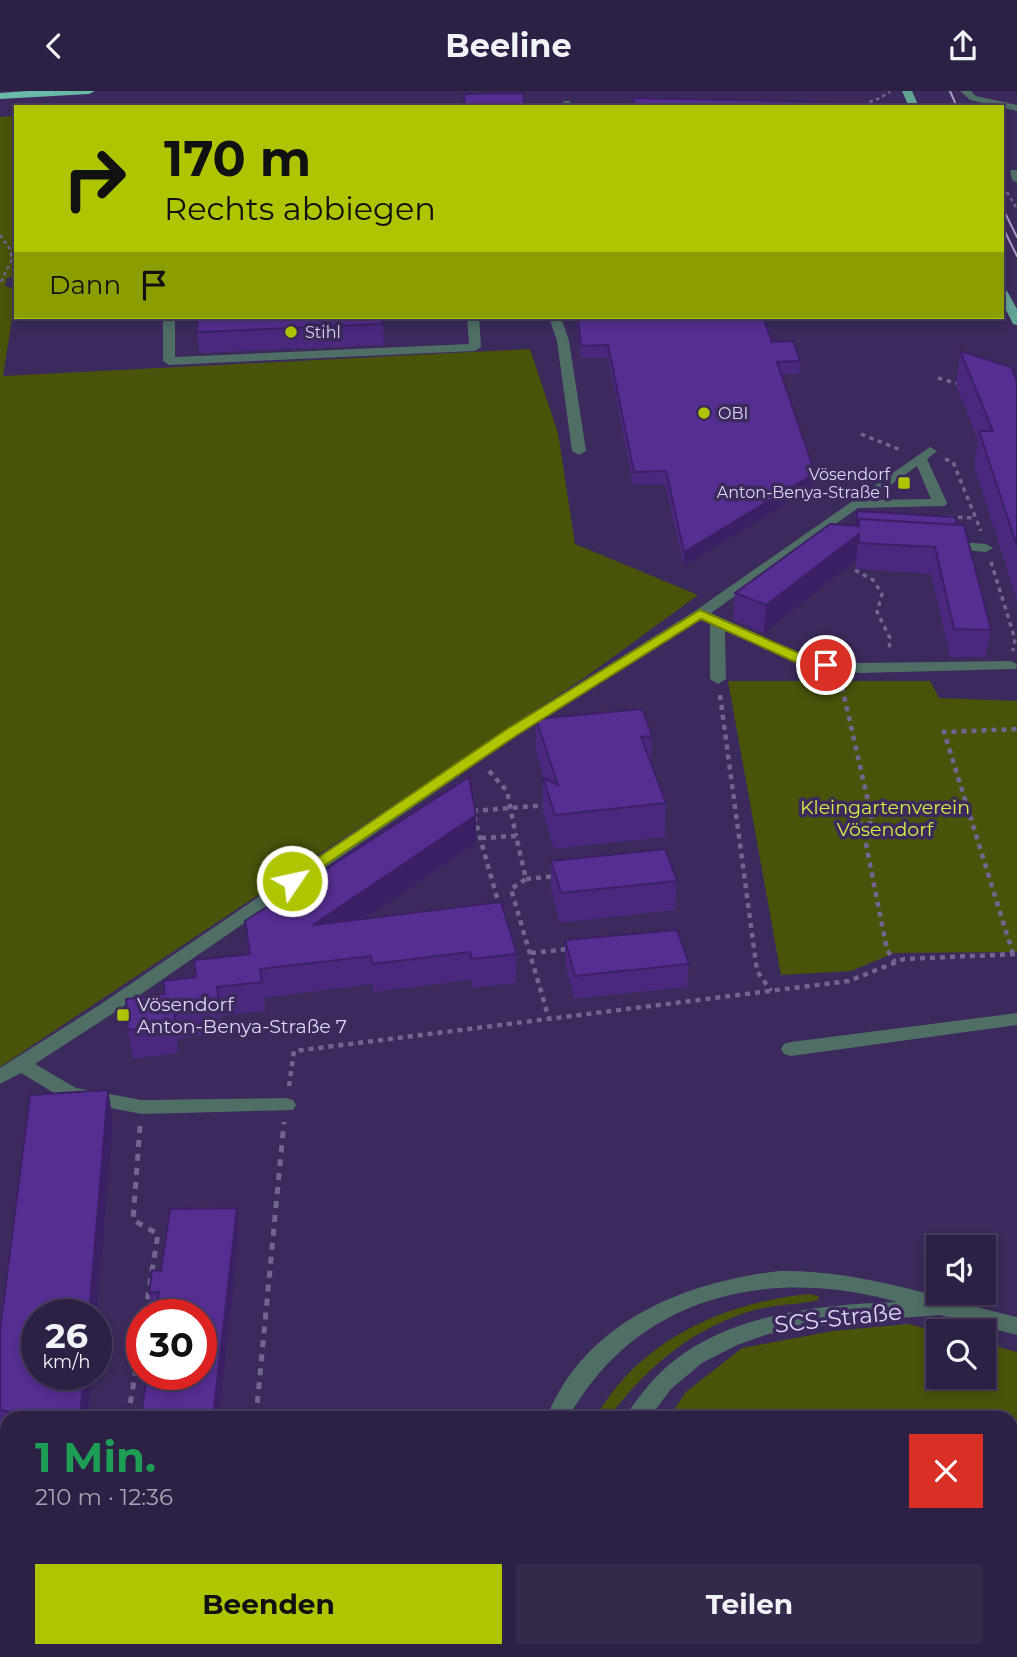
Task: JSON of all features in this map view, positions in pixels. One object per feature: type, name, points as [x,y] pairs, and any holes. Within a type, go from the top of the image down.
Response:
[{"type":"highway","points":[[0,96],[89,91]]},
{"type":"main road","points":[[1004,295],[1017,321]]},
{"type":"street","points":[[965,91],[974,98],[1001,105]]},
{"type":"street","points":[[169,319],[169,361],[475,347],[473,319]]},
{"type":"street","points":[[556,319],[563,341],[579,451]]},
{"type":"street","points":[[0,1077],[108,1008],[472,759],[700,614],[810,537],[854,504],[925,454],[940,503],[854,504]]},
{"type":"street","points":[[810,537],[837,538]]},
{"type":"street","points":[[932,544],[986,548]]},
{"type":"street","points":[[700,614],[798,658],[836,666],[1011,666]]},
{"type":"street","points":[[717,621],[718,679]]},
{"type":"street","points":[[791,1049],[1017,1019]]},
{"type":"street","points":[[21,1064],[71,1094],[142,1107],[286,1105]]},
{"type":"street","name":"SCS-Straße","points":[[561,1411],[576,1384],[599,1356],[627,1331],[694,1296],[731,1285],[771,1279],[812,1278],[886,1290],[1017,1326]]},
{"type":"street","name":"SCS-Straße","points":[[642,1411],[667,1381],[699,1353],[738,1334],[782,1321],[827,1314],[946,1308]]},
{"type":"path","points":[[857,105],[876,100],[883,94],[908,92]]},
{"type":"path","points":[[0,235],[13,251],[14,259],[0,284]]},
{"type":"path","points":[[938,378],[961,384]]},
{"type":"path","points":[[861,434],[925,454]]},
{"type":"path","points":[[855,570],[873,580],[883,594],[877,610],[892,641],[882,667]]},
{"type":"path","points":[[836,666],[873,823],[862,824],[887,950],[895,962]]},
{"type":"path","points":[[718,679],[757,971],[771,991]]},
{"type":"path","points":[[257,1411],[286,1105],[294,1051],[849,981],[904,958],[1015,954],[944,732],[1017,729]]},
{"type":"path","points":[[472,759],[495,776],[507,791],[526,879]]},
{"type":"path","points":[[444,778],[469,800],[500,913]]},
{"type":"path","points":[[473,811],[551,805]]},
{"type":"path","points":[[481,838],[516,835]]},
{"type":"path","points":[[549,1019],[511,889],[526,879],[565,875]]},
{"type":"path","points":[[531,953],[580,948]]},
{"type":"path","points":[[142,1107],[132,1220],[158,1234],[147,1299]]},
{"type":"path","points":[[129,1411],[132,1390]]},
{"type":"green space","points":[[14,116],[14,276],[7,278],[5,286],[14,288],[14,306],[3,376],[530,349],[558,433],[575,544],[698,595],[587,676],[0,1067],[0,117]]},
{"type":"green space","name":"Kleingartenverein Vösendorf","points":[[728,681],[930,681],[939,698],[1017,701],[1017,952],[894,953],[851,971],[781,975]]},
{"type":"green space","points":[[809,1294],[818,1296],[819,1300],[755,1310],[711,1327],[691,1338],[656,1365],[614,1411],[600,1411],[614,1390],[636,1366],[660,1346],[716,1316],[777,1298]]},
{"type":"green space","points":[[908,1324],[926,1328],[926,1389],[996,1389],[996,1346],[1017,1352],[1017,1411],[673,1411],[686,1392],[742,1348],[833,1331]]},
{"type":"building","points":[[523,93],[525,105],[465,105],[464,94]]},
{"type":"building","points":[[633,98],[868,105],[635,105]]},
{"type":"building","points":[[198,319],[382,319],[383,324],[197,332]]},
{"type":"building","name":"OBI","points":[[578,319],[764,319],[772,342],[793,341],[800,361],[777,362],[815,473],[684,552],[666,471],[634,472],[608,345],[581,346]]},
{"type":"building","points":[[960,351],[1011,367],[1017,382],[1017,546],[979,431],[993,431]]},
{"type":"building","points":[[857,511],[955,517],[957,525],[859,519],[857,526]]},
{"type":"building","points":[[859,519],[964,525],[991,630],[954,629],[935,547],[859,543],[859,534],[766,605],[735,593],[830,524],[859,526]]},
{"type":"building","points":[[642,709],[652,736],[641,737],[666,803],[555,815],[543,778],[558,785],[536,719]]},
{"type":"building","points":[[469,777],[476,815],[313,925],[501,902],[517,954],[472,959],[470,952],[372,964],[371,956],[260,969],[262,982],[217,987],[219,1004],[174,1010],[175,1024],[128,1030],[126,999],[165,994],[163,981],[196,977],[194,960],[250,954],[245,921]]},
{"type":"building","points":[[665,849],[677,881],[561,893],[551,861]]},
{"type":"building","points":[[677,930],[689,964],[575,976],[565,940]]},
{"type":"building","points":[[108,1090],[90,1299],[21,1299],[21,1390],[83,1390],[81,1411],[0,1410],[0,1330],[30,1095]]},
{"type":"building","points":[[237,1208],[217,1382],[217,1299],[158,1299],[159,1292],[149,1293],[152,1270],[161,1271],[170,1209]]},
{"type":"building","points":[[145,1390],[216,1390],[214,1411],[142,1411]]},
{"type":"tram line","points":[[950,91],[956,105]]},
{"type":"tram line","points":[[1004,211],[1017,237]]},
{"type":"tram line","points":[[1004,230],[1017,256]]},
{"type":"place","name":"Stihl","points":[[291,332]]},
{"type":"place","name":"OBI","points":[[704,413]]},
{"type":"place","name":"Vösendorf Anton-Benya-Straße 1","points":[[904,483]]},
{"type":"place","name":"Vösendorf Anton-Benya-Straße 7","points":[[123,1015]]},
{"type":"route","points":[[292,881],[512,732],[700,614],[798,658],[826,665]]}]
